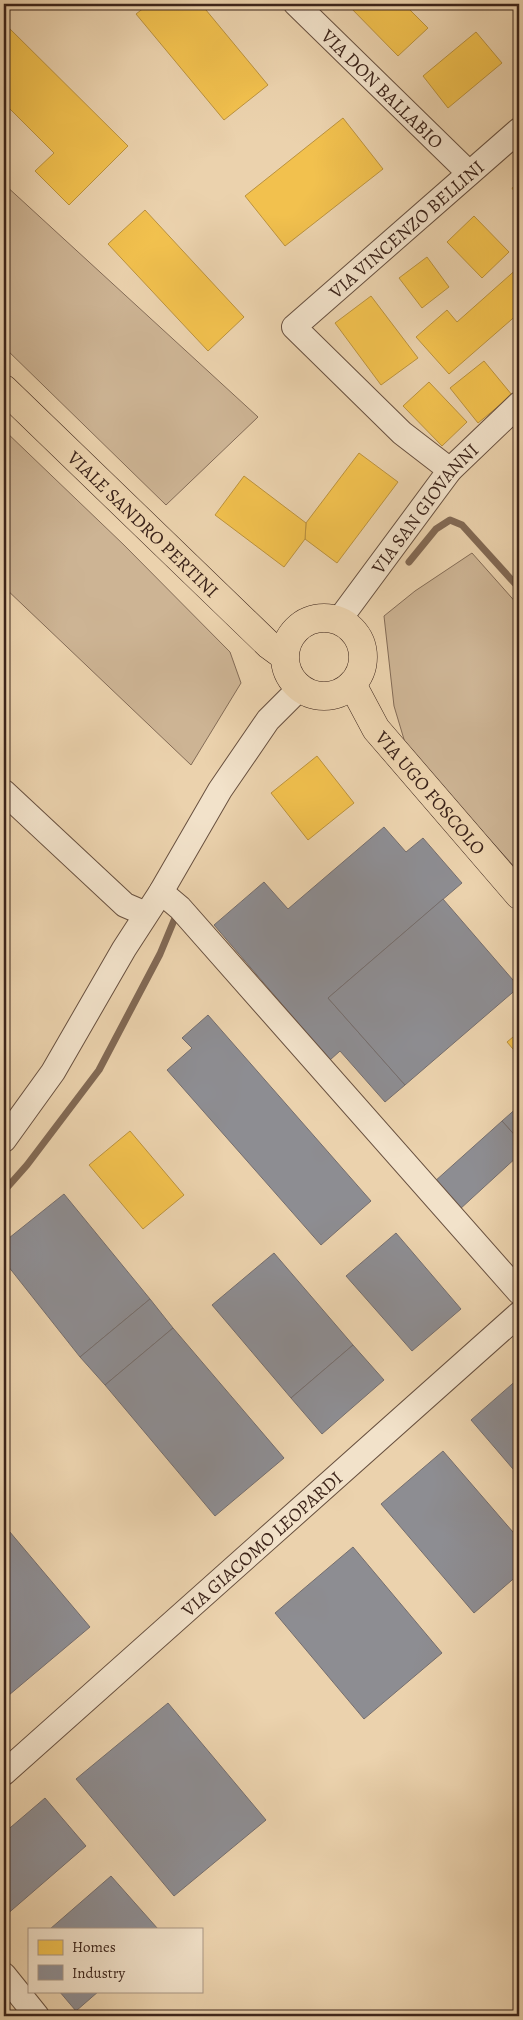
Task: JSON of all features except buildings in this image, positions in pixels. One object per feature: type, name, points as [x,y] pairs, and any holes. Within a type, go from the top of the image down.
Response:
[{"type":"main road","name":"VIALE SANDRO PERTINI","points":[[4,389],[264,641],[284,656]]},
{"type":"main road","points":[[322,618],[339,620],[356,634],[362,646],[363,660],[360,673],[352,684],[339,693],[325,697],[312,695],[292,681],[286,669],[284,656],[287,642],[294,630],[309,621],[322,618]]},
{"type":"main road","name":"VIA UGO FOSCOLO","points":[[352,684],[376,728],[519,895]]},
{"type":"street","name":"VIA DON BALLABIO","points":[[296,4],[469,173]]},
{"type":"street","name":"VIA VINCENZO BELLINI","points":[[450,470],[402,433],[294,327],[519,130]]},
{"type":"street","name":"VIA SAN GIOVANNI","points":[[339,620],[450,470],[519,404]]},
{"type":"street","points":[[4,1140],[53,1072],[220,790],[268,720],[300,688]]},
{"type":"street","points":[[4,792],[125,905],[146,914]]},
{"type":"street","points":[[160,892],[187,915],[519,1292]]},
{"type":"street","name":"VIA GIACOMO LEOPARDI","points":[[4,1773],[519,1314]]},
{"type":"street","points":[[4,1976],[37,2016]]},
{"type":"shaded area","points":[[4,184],[258,417],[166,505],[4,347]]},
{"type":"shaded area","points":[[4,430],[124,545],[230,652],[241,683],[191,765],[4,587]]},
{"type":"shaded area","points":[[472,553],[519,606],[519,872],[406,746],[394,706],[384,616],[415,591]]},
{"type":"waterway","points":[[409,562],[436,529],[450,520],[462,525],[519,588]]},
{"type":"waterway","points":[[4,1191],[27,1165],[99,1070],[160,954],[175,918]]}]
